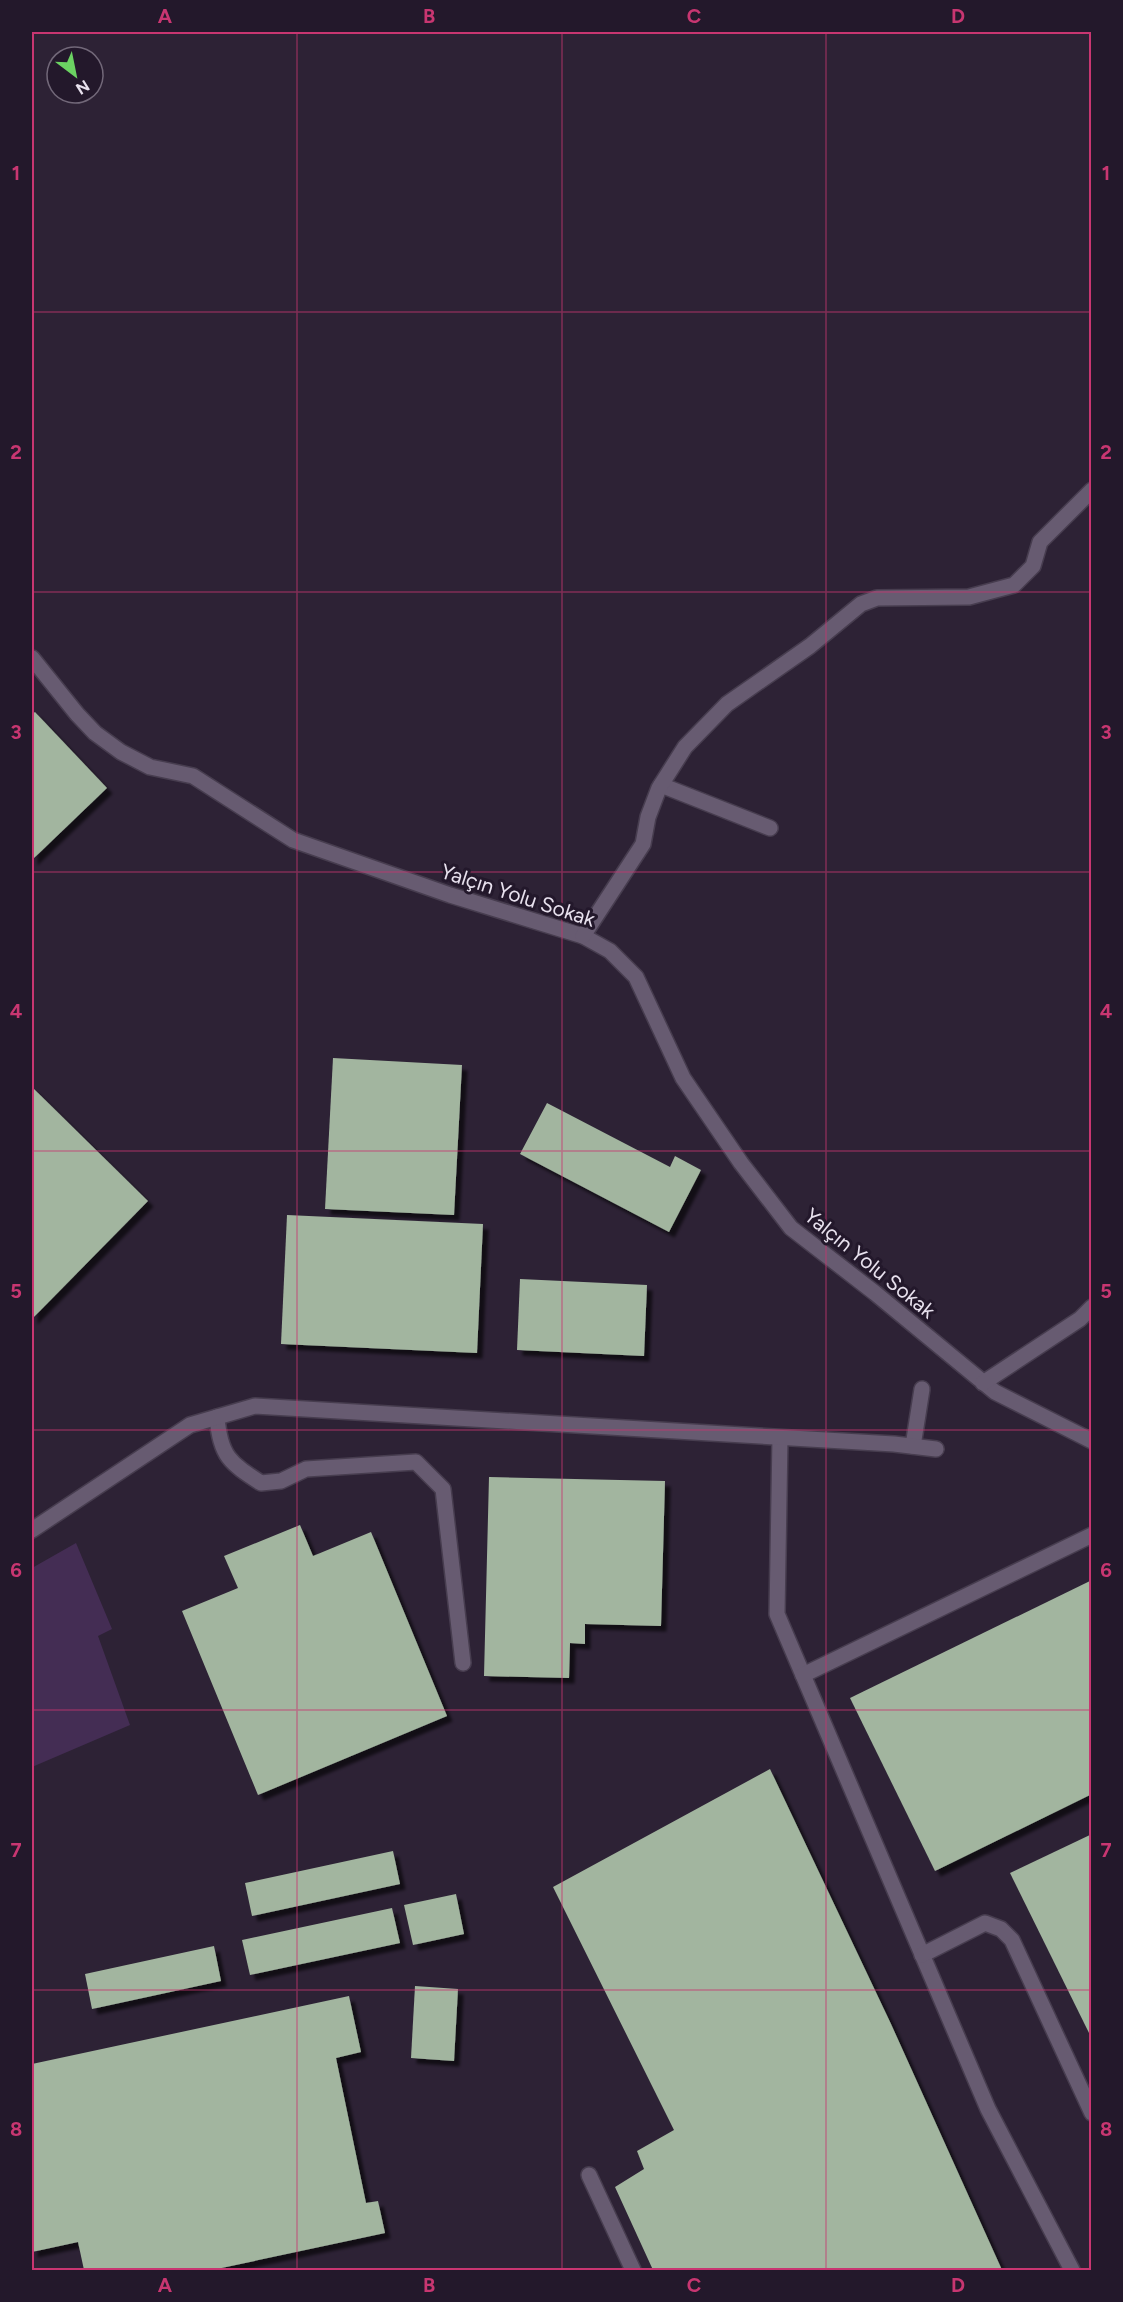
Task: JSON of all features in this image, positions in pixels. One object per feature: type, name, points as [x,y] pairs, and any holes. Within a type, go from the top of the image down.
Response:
[{"type":"street","points":[[583,936],[643,844],[648,816],[661,785],[685,747],[727,704],[810,646],[861,604],[877,598],[969,597],[1014,585],[1033,566],[1040,542],[1092,490]]},
{"type":"street","name":"Yalçın Yolu Sokak","points":[[32,658],[77,714],[95,733],[121,752],[150,767],[193,776],[293,840],[450,895],[583,936],[610,951],[636,977],[683,1078],[741,1163],[791,1228],[875,1293],[994,1392],[1092,1441]]},
{"type":"street","points":[[661,785],[770,828]]},
{"type":"street","points":[[983,1383],[1080,1319],[1092,1307]]},
{"type":"street","points":[[913,1446],[922,1389]]},
{"type":"street","points":[[32,1530],[190,1425],[255,1406],[936,1449]]},
{"type":"street","points":[[217,1417],[219,1442],[229,1459],[261,1483],[281,1481],[306,1469],[416,1462],[442,1489],[463,1663]]},
{"type":"street","points":[[780,1438],[777,1614],[988,2109],[1072,2271]]},
{"type":"street","points":[[803,1675],[1092,1535]]},
{"type":"street","points":[[922,1955],[985,1923],[1001,1929],[1012,1940],[1092,2113]]},
{"type":"street","points":[[589,2175],[633,2271]]},
{"type":"shaded area","points":[[76,1543],[112,1629],[98,1636],[130,1725],[32,1767],[32,1568]]},
{"type":"building","points":[[35,712],[107,788],[32,860],[32,714]]},
{"type":"building","points":[[333,1058],[462,1065],[454,1215],[325,1209]]},
{"type":"building","points":[[32,1087],[148,1201],[32,1319]]},
{"type":"building","points":[[547,1103],[670,1167],[675,1156],[701,1170],[669,1232],[520,1154]]},
{"type":"building","points":[[287,1215],[483,1224],[477,1353],[281,1344]]},
{"type":"building","points":[[520,1279],[647,1285],[644,1356],[517,1350]]},
{"type":"building","points":[[489,1477],[665,1481],[661,1626],[585,1624],[585,1644],[570,1643],[569,1678],[484,1676]]},
{"type":"building","points":[[300,1525],[313,1556],[371,1532],[447,1716],[258,1795],[182,1611],[238,1588],[224,1556]]},
{"type":"building","points":[[1092,1580],[1092,1794],[935,1871],[850,1698]]},
{"type":"building","points":[[770,1769],[891,2024],[1002,2270],[653,2270],[615,2187],[644,2169],[637,2151],[674,2130],[553,1887]]},
{"type":"building","points":[[1092,1834],[1092,2039],[1010,1873]]},
{"type":"building","points":[[393,1851],[400,1884],[252,1916],[245,1883]]},
{"type":"building","points":[[456,1894],[464,1934],[413,1945],[404,1905]]},
{"type":"building","points":[[392,1908],[400,1943],[250,1975],[242,1940]]},
{"type":"building","points":[[214,1946],[221,1981],[92,2009],[85,1974]]},
{"type":"building","points":[[415,1986],[458,1989],[454,2061],[411,2058]]},
{"type":"building","points":[[349,1996],[361,2052],[336,2058],[366,2203],[378,2201],[385,2233],[212,2270],[84,2270],[78,2242],[32,2252],[32,2064]]}]
